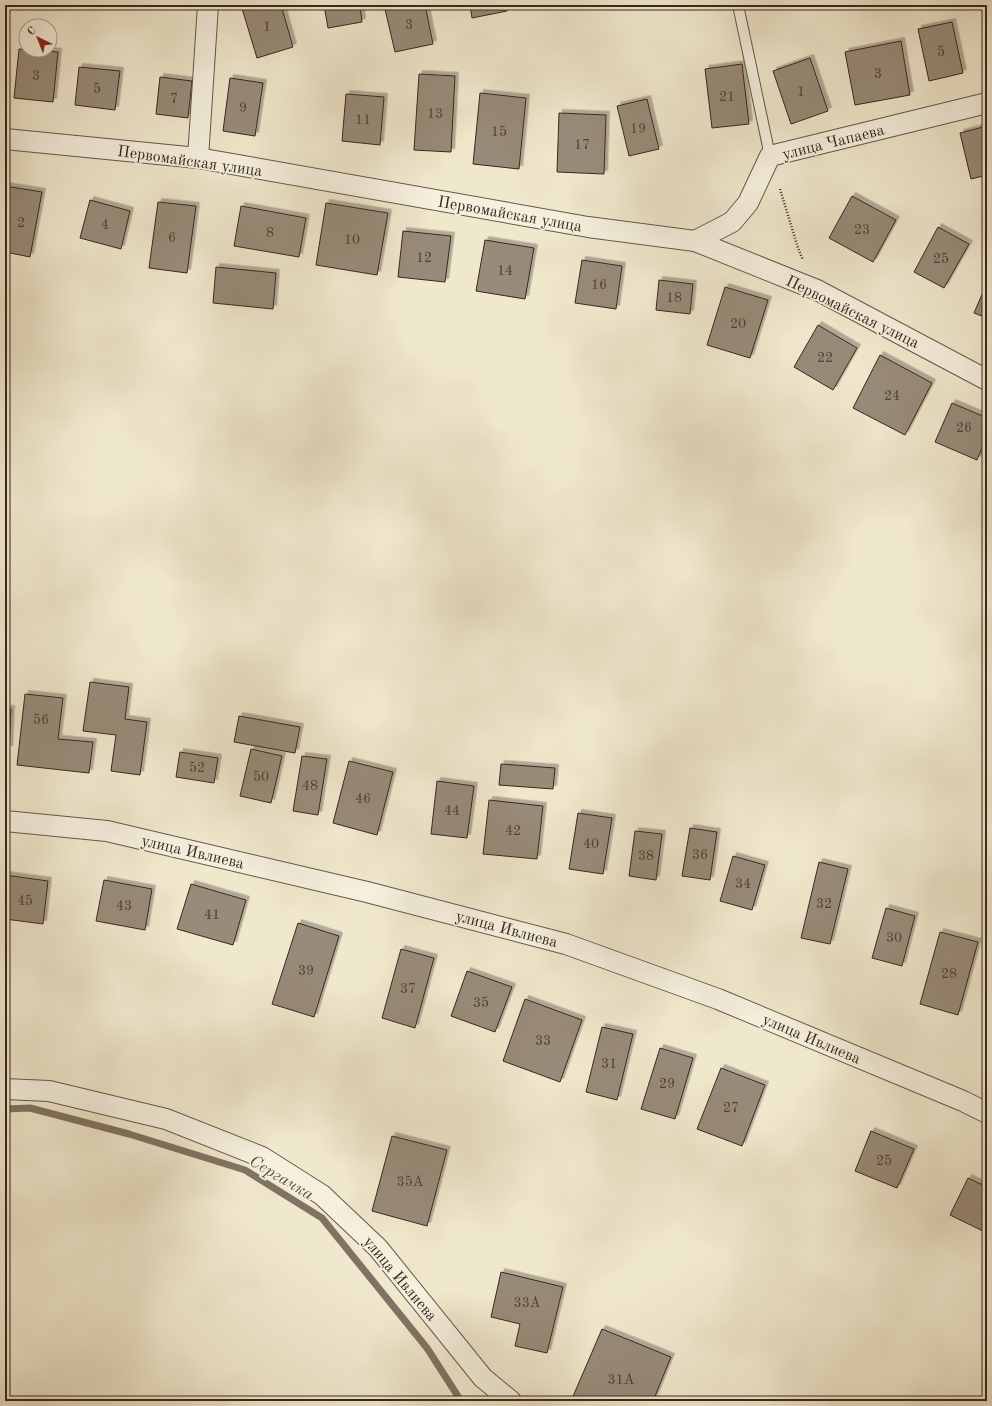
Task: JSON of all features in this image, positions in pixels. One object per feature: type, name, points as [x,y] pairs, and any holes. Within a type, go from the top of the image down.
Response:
[{"type":"street","points":[[198,158],[208,5]]},
{"type":"street","name":"улица Чапаева","points":[[695,241],[732,222],[748,203],[770,156],[987,103]]},
{"type":"street","name":"Первомайская улица","points":[[5,139],[198,158],[588,227],[695,241],[817,290],[987,380]]},
{"type":"street","name":"улица Ивлиева","points":[[5,821],[107,831],[367,892],[566,944],[718,999],[949,1095],[987,1113]]},
{"type":"street","name":"улица Ивлиева","points":[[5,1089],[49,1091],[166,1119],[262,1157],[322,1195],[378,1248],[483,1378],[511,1401]]},
{"type":"lane","points":[[738,5],[770,156]]},
{"type":"path","points":[[770,156],[798,248],[817,290]]},
{"type":"building","points":[[241,5],[281,5],[293,47],[257,58]]},
{"type":"building","points":[[324,5],[360,5],[362,22],[328,28]]},
{"type":"building","points":[[384,5],[425,5],[433,44],[395,52]]},
{"type":"building","points":[[470,5],[506,5],[507,11],[472,18]]},
{"type":"building","points":[[952,22],[963,73],[929,81],[918,29]]},
{"type":"building","points":[[901,41],[910,95],[855,105],[845,52]]},
{"type":"building","points":[[18,58],[57,58],[53,102],[14,98]]},
{"type":"building","points":[[810,58],[828,111],[791,124],[773,71]]},
{"type":"building","points":[[742,64],[749,124],[712,128],[705,69]]},
{"type":"building","points":[[79,67],[120,71],[115,110],[75,105]]},
{"type":"building","points":[[419,74],[455,76],[451,152],[414,150]]},
{"type":"building","points":[[160,77],[192,81],[188,118],[156,114]]},
{"type":"building","points":[[230,78],[263,83],[255,136],[223,131]]},
{"type":"building","points":[[480,93],[526,98],[519,169],[473,164]]},
{"type":"building","points":[[346,94],[384,97],[380,145],[342,141]]},
{"type":"building","points":[[647,99],[659,149],[629,156],[617,106]]},
{"type":"building","points":[[559,113],[606,115],[604,174],[557,172]]},
{"type":"building","points":[[987,126],[987,175],[971,179],[960,133]]},
{"type":"building","points":[[5,186],[42,192],[30,257],[5,252]]},
{"type":"building","points":[[852,196],[896,220],[873,262],[829,238]]},
{"type":"building","points":[[90,200],[130,211],[121,249],[80,238]]},
{"type":"building","points":[[158,202],[196,206],[187,273],[149,268]]},
{"type":"building","points":[[326,203],[388,213],[377,275],[316,265]]},
{"type":"building","points":[[241,206],[306,218],[299,257],[234,246]]},
{"type":"building","points":[[938,227],[969,244],[944,288],[914,272]]},
{"type":"building","points":[[403,231],[451,236],[445,282],[398,277]]},
{"type":"building","points":[[485,240],[534,248],[525,299],[476,291]]},
{"type":"building","points":[[582,260],[622,266],[616,309],[575,303]]},
{"type":"building","points":[[216,267],[276,273],[273,309],[213,303]]},
{"type":"building","points":[[659,280],[693,284],[690,314],[656,310]]},
{"type":"building","points":[[987,283],[987,318],[974,313]]},
{"type":"building","points":[[725,287],[768,300],[750,358],[707,345]]},
{"type":"building","points":[[818,325],[857,348],[833,390],[794,367]]},
{"type":"building","points":[[880,355],[932,383],[905,435],[853,408]]},
{"type":"building","points":[[952,403],[987,418],[987,436],[977,460],[935,442]]},
{"type":"building","points":[[90,682],[129,687],[125,719],[147,722],[140,775],[111,771],[116,735],[83,731]]},
{"type":"building","points":[[25,694],[63,698],[58,739],[93,742],[89,773],[17,765]]},
{"type":"building","points":[[5,709],[11,709],[9,749],[5,749]]},
{"type":"building","points":[[239,716],[300,727],[295,753],[234,742]]},
{"type":"building","points":[[251,749],[282,756],[271,803],[240,796]]},
{"type":"building","points":[[180,752],[218,758],[214,783],[176,777]]},
{"type":"building","points":[[302,756],[327,759],[318,815],[293,811]]},
{"type":"building","points":[[349,761],[393,772],[377,835],[333,823]]},
{"type":"building","points":[[501,764],[555,768],[553,789],[499,785]]},
{"type":"building","points":[[437,781],[474,786],[467,838],[431,834]]},
{"type":"building","points":[[489,800],[543,806],[537,859],[483,854]]},
{"type":"building","points":[[578,813],[612,818],[603,874],[569,869]]},
{"type":"building","points":[[690,828],[717,832],[710,880],[682,876]]},
{"type":"building","points":[[635,831],[662,834],[656,880],[629,876]]},
{"type":"building","points":[[733,856],[765,865],[752,910],[720,901]]},
{"type":"building","points":[[819,862],[848,869],[830,944],[801,938]]},
{"type":"building","points":[[5,875],[48,881],[43,924],[5,919]]},
{"type":"building","points":[[104,880],[152,889],[145,930],[96,921]]},
{"type":"building","points":[[191,884],[246,900],[233,945],[177,929]]},
{"type":"building","points":[[886,908],[915,916],[902,966],[872,958]]},
{"type":"building","points":[[298,923],[339,936],[314,1017],[272,1004]]},
{"type":"building","points":[[940,932],[978,942],[958,1015],[920,1004]]},
{"type":"building","points":[[401,949],[434,958],[415,1028],[382,1018]]},
{"type":"building","points":[[467,971],[512,987],[495,1032],[451,1016]]},
{"type":"building","points":[[525,999],[582,1020],[560,1082],[503,1061]]},
{"type":"building","points":[[602,1027],[633,1034],[617,1100],[586,1092]]},
{"type":"building","points":[[660,1048],[693,1058],[675,1119],[641,1109]]},
{"type":"building","points":[[721,1068],[765,1085],[742,1146],[697,1129]]},
{"type":"building","points":[[871,1131],[914,1149],[897,1188],[855,1171]]},
{"type":"building","points":[[392,1136],[447,1150],[427,1226],[372,1211]]},
{"type":"building","points":[[968,1178],[987,1187],[987,1233],[950,1215]]},
{"type":"building","points":[[501,1272],[563,1287],[547,1353],[515,1346],[520,1324],[491,1317]]},
{"type":"building","points":[[602,1329],[671,1357],[653,1401],[571,1401]]},
{"type":"waterway","name":"Сергачка","points":[[5,1109],[30,1108],[129,1134],[245,1170],[322,1218],[427,1348],[461,1401]]}]
